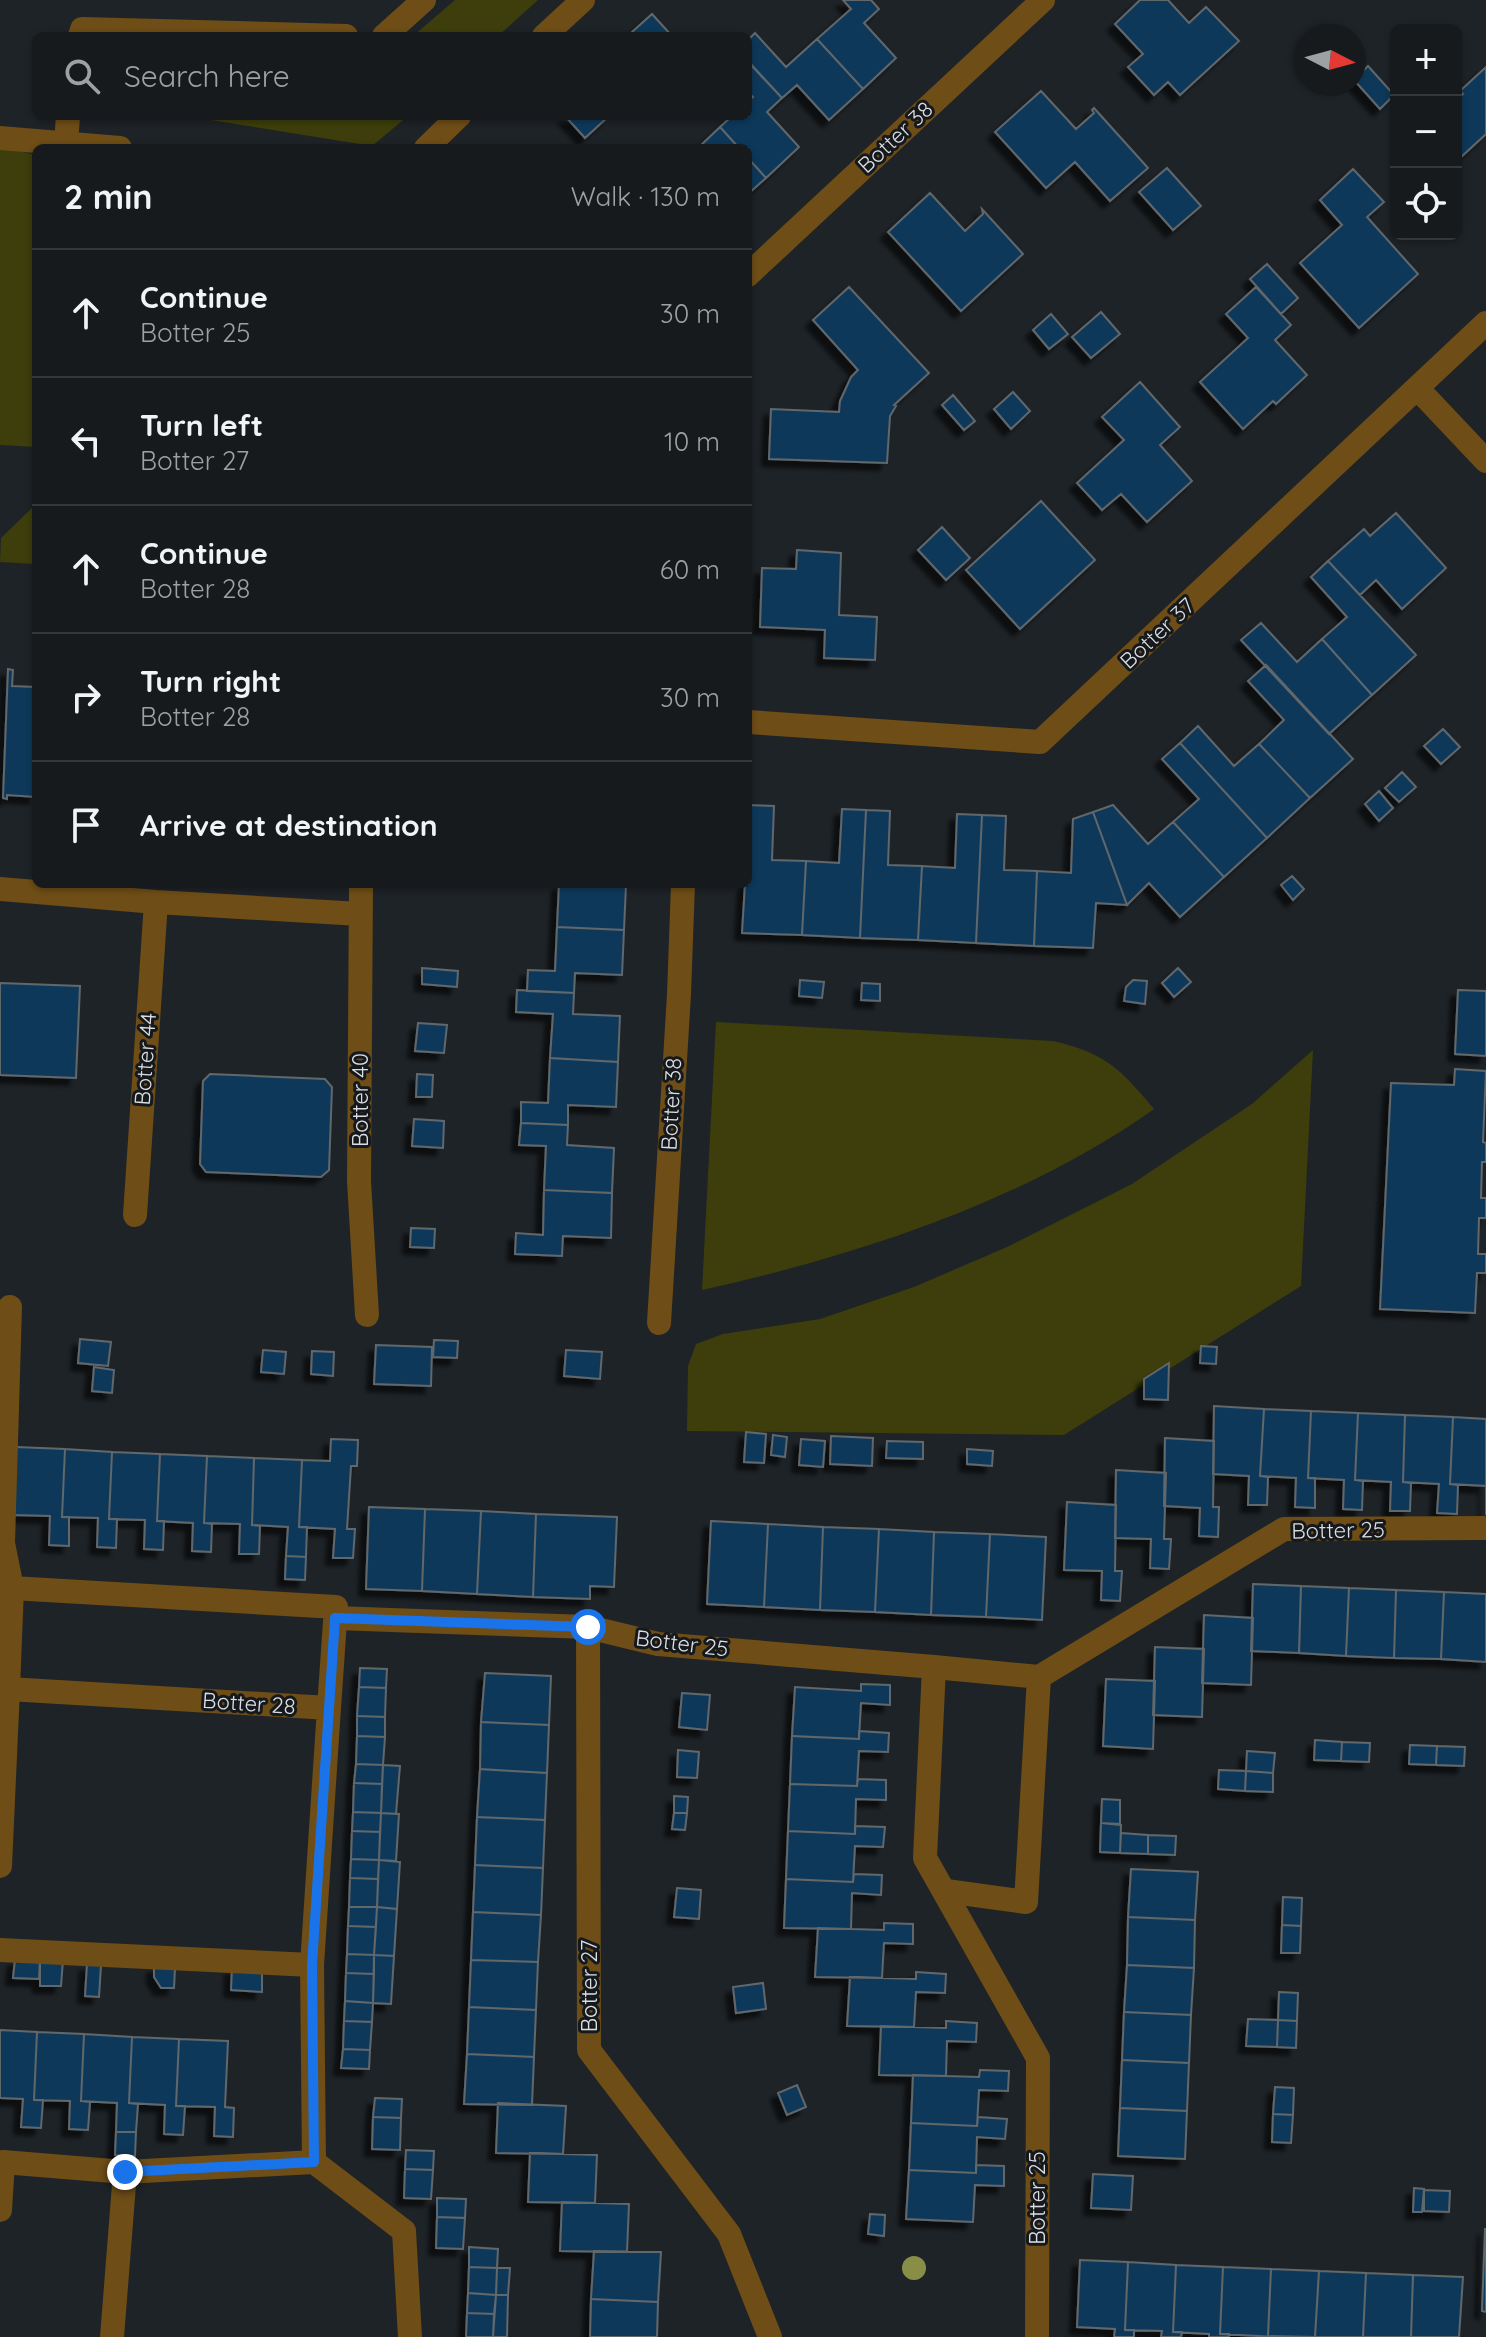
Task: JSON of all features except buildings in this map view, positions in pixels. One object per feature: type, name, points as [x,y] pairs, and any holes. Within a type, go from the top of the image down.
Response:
[{"type":"street","points":[[388,32],[424,0]]},
{"type":"street","points":[[548,32],[583,0]]},
{"type":"street","name":"Botter 38","points":[[752,271],[1043,0]]},
{"type":"street","points":[[81,32],[82,29],[195,32]]},
{"type":"street","points":[[66,143],[68,120]]},
{"type":"street","points":[[430,144],[455,120]]},
{"type":"street","points":[[0,138],[77,144]]},
{"type":"street","name":"Botter 37","points":[[752,722],[1040,742],[1486,323]]},
{"type":"street","points":[[1417,388],[1486,461]]},
{"type":"street","name":"Botter 40","points":[[361,888],[359,1181],[367,1315]]},
{"type":"street","name":"Botter 38","points":[[659,1323],[683,888]]},
{"type":"street","points":[[0,889],[360,914]]},
{"type":"street","name":"Botter 44","points":[[135,1215],[156,902]]},
{"type":"street","points":[[0,1866],[12,1588],[3,1543],[10,1307]]},
{"type":"street","name":"Botter 25","points":[[335,1612],[588,1627],[658,1644],[1039,1677],[1284,1529],[1486,1528]]},
{"type":"street","points":[[12,1588],[335,1612],[312,1965],[314,2162]]},
{"type":"street","name":"Botter 27","points":[[588,1627],[589,2050],[729,2234],[776,2337]]},
{"type":"street","name":"Botter 25","points":[[934,1667],[925,1858],[1038,2058],[1037,2337]]},
{"type":"street","points":[[946,1891],[1026,1902],[1039,1677]]},
{"type":"street","name":"Botter 28","points":[[8,1689],[329,1708]]},
{"type":"street","points":[[0,1950],[312,1965]]},
{"type":"street","points":[[0,2210],[2,2159],[125,2172],[314,2162],[404,2231],[410,2337]]},
{"type":"street","points":[[112,2337],[125,2172]]},
{"type":"shaded area","points":[[455,0],[538,0],[502,32],[418,32]]},
{"type":"shaded area","points":[[211,120],[403,120],[374,144]]},
{"type":"shaded area","points":[[0,147],[32,154],[32,447],[0,445]]},
{"type":"shaded area","points":[[32,508],[32,564],[0,562],[1,538]]},
{"type":"shaded area","points":[[716,1022],[1053,1041],[1086,1051],[1111,1064],[1154,1109],[1104,1142],[995,1198],[879,1242],[702,1290]]},
{"type":"shaded area","points":[[1313,1050],[1301,1286],[1064,1435],[687,1431],[688,1366],[696,1344],[723,1334],[820,1319],[914,1287],[1007,1247],[1132,1184],[1252,1104]]},
{"type":"route","points":[[125,2172],[314,2162],[312,1965],[335,1618],[588,1627]]}]
